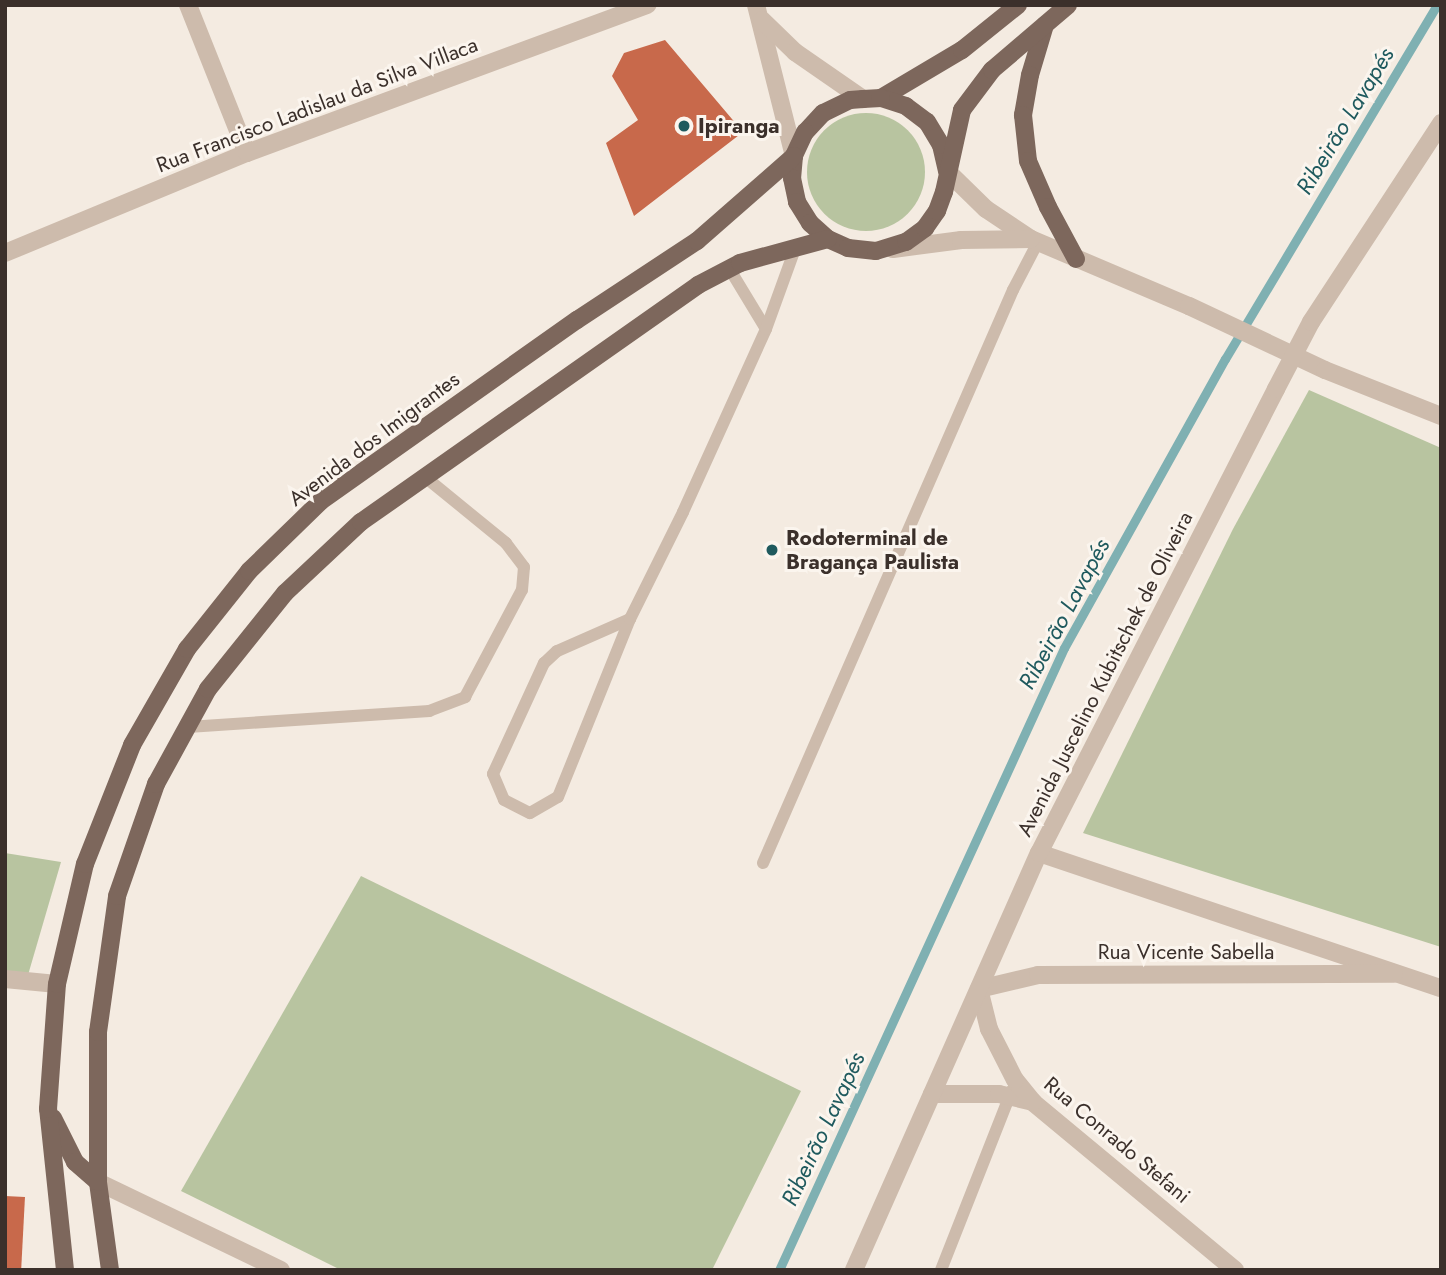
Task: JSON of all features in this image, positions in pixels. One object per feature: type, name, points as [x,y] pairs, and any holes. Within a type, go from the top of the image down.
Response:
[{"type":"main road","name":"Avenida dos Imigrantes","points":[[65,1270],[48,1109],[57,984],[85,864],[132,745],[187,649],[248,571],[321,501],[578,320],[697,242],[794,156],[805,132],[823,113],[850,100],[872,98],[962,50],[1018,5]]},
{"type":"main road","points":[[794,156],[792,178],[797,202],[810,223],[828,239],[848,248],[876,251],[906,242],[925,228],[937,211],[944,192],[962,110],[992,69],[1068,5]]},
{"type":"main road","points":[[1045,25],[1030,75],[1023,115],[1028,160],[1048,207],[1076,259]]},
{"type":"main road","points":[[872,98],[906,106],[927,122],[941,145],[947,171]]},
{"type":"main road","points":[[110,1270],[98,1182],[98,1032],[117,896],[156,784],[208,689],[285,593],[361,522],[698,285],[729,268],[796,246],[828,239]]},
{"type":"main road","points":[[48,1109],[75,1162],[98,1182]]},
{"type":"street","points":[[188,5],[247,153]]},
{"type":"street","name":"Rua Francisco Ladislau da Silva Villaca","points":[[5,253],[247,153],[647,5]]},
{"type":"street","points":[[759,13],[796,52],[872,98]]},
{"type":"street","points":[[759,13],[794,156]]},
{"type":"street","name":"Avenida Juscelino Kubitschek de Oliveira","points":[[854,1270],[1039,853],[1311,322],[1441,123]]},
{"type":"street","points":[[947,171],[986,209],[1035,240],[1189,306],[1294,356],[1441,416]]},
{"type":"street","points":[[876,251],[961,240],[1035,240]]},
{"type":"street","name":"Rua Vicente Sabella","points":[[1039,853],[1441,988]]},
{"type":"street","name":"Rua Vicente Sabella","points":[[979,989],[1038,975],[1394,974]]},
{"type":"street","points":[[5,979],[57,984]]},
{"type":"street","name":"Rua Conrado Stefani","points":[[979,989],[989,1029],[1013,1088],[1235,1270]]},
{"type":"street","points":[[932,1094],[1013,1088]]},
{"type":"street","points":[[98,1182],[281,1270]]},
{"type":"lane","points":[[763,863],[1035,240]]},
{"type":"lane","points":[[630,619],[557,651],[544,663],[493,774],[503,800],[530,813],[558,797],[630,619],[684,512],[766,328],[796,246]]},
{"type":"lane","points":[[729,268],[766,328]]},
{"type":"lane","points":[[188,727],[429,711],[465,697],[522,590],[524,567],[506,543],[425,477]]},
{"type":"lane","points":[[941,1270],[1013,1088]]},
{"type":"green space","points":[[866,113],[889,117],[908,130],[921,149],[925,172],[921,195],[908,214],[889,227],[866,231],[843,227],[824,214],[811,195],[807,172],[811,149],[824,130],[843,117]]},
{"type":"green space","points":[[1309,390],[1441,448],[1441,947],[1083,833],[1233,529]]},
{"type":"green space","points":[[5,853],[61,862],[28,975],[5,973]]},
{"type":"green space","points":[[361,876],[801,1091],[712,1270],[341,1270],[181,1191]]},
{"type":"building","name":"Ipiranga","points":[[665,40],[743,132],[634,216],[606,143],[638,120],[612,76],[624,53]]},
{"type":"building","points":[[5,1196],[25,1197],[21,1270],[5,1270]]},
{"type":"waterway","name":"Ribeirão Lavapés","points":[[779,1270],[1064,648],[1225,359],[1437,5]]},
{"type":"place","name":"Ipiranga","points":[[684,126]]},
{"type":"place","name":"Rodoterminal de Bragança Paulista","points":[[772,550]]}]
